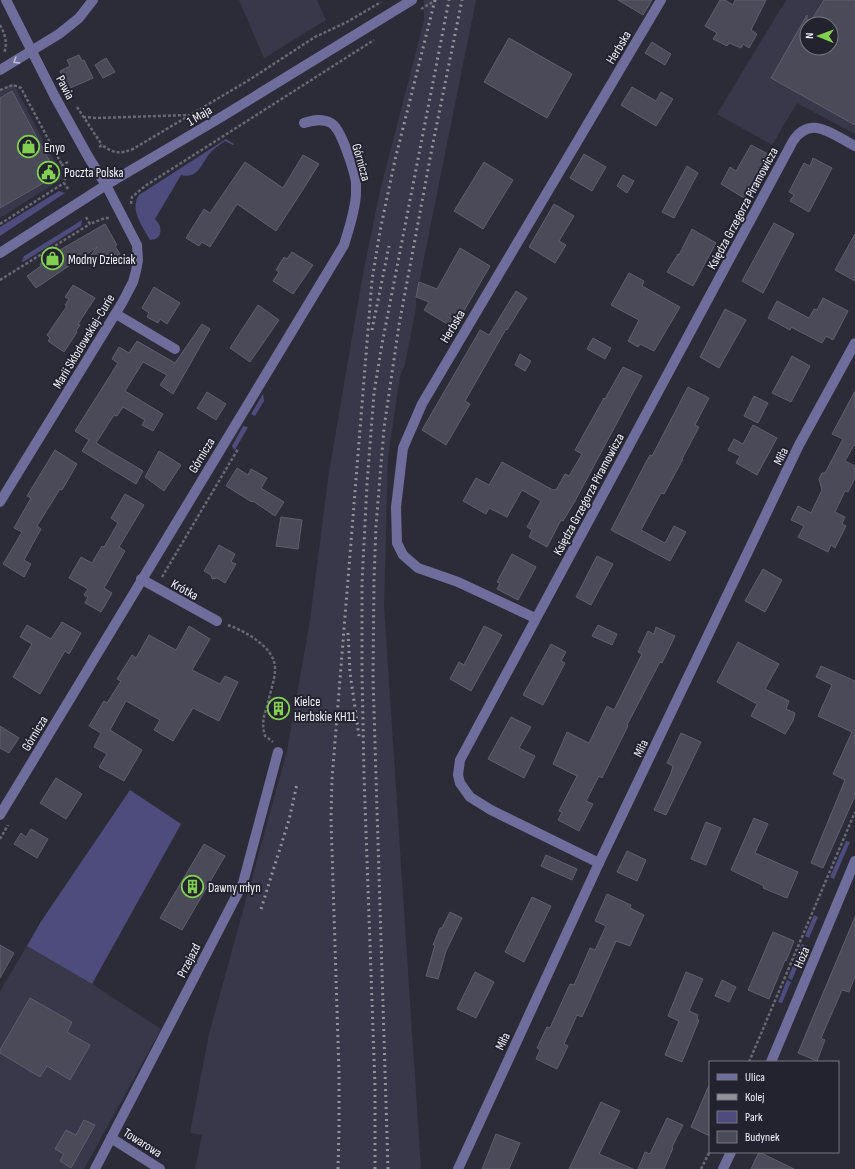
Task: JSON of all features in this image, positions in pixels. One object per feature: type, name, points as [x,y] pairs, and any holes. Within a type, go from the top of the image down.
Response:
[{"type":"street","name":"Pawia","points":[[6,0],[89,158],[106,185]]},
{"type":"street","points":[[0,70],[59,34],[79,18],[93,0]]},
{"type":"street","name":"1 Maja","points":[[0,253],[106,185],[236,108],[412,0]]},
{"type":"street","name":"Herbska","points":[[535,618],[458,582],[418,568],[403,555],[397,543],[396,507],[403,448],[422,404],[661,0]]},
{"type":"street","name":"Górnicza","points":[[0,815],[336,258],[346,239],[354,210],[356,194],[356,182],[351,163],[338,130],[332,123],[314,120],[304,123]]},
{"type":"street","name":"Księdza Grzegorza Piramowicza","points":[[599,863],[491,810],[470,797],[463,788],[458,775],[460,760],[535,618],[797,134],[808,127],[815,127],[827,131],[855,146]]},
{"type":"street","name":"Marii Skłodowskiej-Curie","points":[[0,502],[116,314],[133,282],[138,260],[137,245],[106,185]]},
{"type":"street","points":[[116,314],[175,350]]},
{"type":"street","name":"Miła","points":[[458,1169],[599,863],[799,445],[855,343]]},
{"type":"street","name":"Krótka","points":[[141,579],[217,621]]},
{"type":"street","name":"Przejazd","points":[[95,1169],[243,883],[278,752]]},
{"type":"street","name":"Hoża","points":[[771,1061],[855,861]]},
{"type":"street","name":"Towarowa","points":[[111,1138],[160,1169]]},
{"type":"street","points":[[722,1169],[730,1153]]},
{"type":"path","points":[[99,147],[102,145],[113,152],[125,154],[192,115],[316,37],[347,22],[384,0]]},
{"type":"path","points":[[415,13],[436,0]]},
{"type":"path","points":[[0,25],[6,42],[3,54]]},
{"type":"path","points":[[144,183],[145,186],[375,40]]},
{"type":"path","points":[[0,90],[13,85],[21,88],[66,174],[64,183],[0,224]]},
{"type":"path","points":[[83,116],[97,118],[192,115]]},
{"type":"path","points":[[62,165],[70,161]]},
{"type":"path","points":[[64,183],[68,189]]},
{"type":"path","points":[[86,217],[90,224]]},
{"type":"path","points":[[0,280],[90,224],[105,218],[112,219]]},
{"type":"path","points":[[160,581],[239,446]]},
{"type":"path","points":[[217,621],[240,630],[259,641],[271,656],[276,668],[262,725],[265,736],[275,744],[278,752]]},
{"type":"path","points":[[749,1061],[855,812]]},
{"type":"path","points":[[0,838],[8,825]]},
{"type":"path","points":[[702,1169],[709,1153]]},
{"type":"shaded area","points":[[239,0],[317,0],[326,20],[264,58]]},
{"type":"shaded area","points":[[424,0],[476,0],[416,298],[416,308],[405,364],[400,376],[388,457],[384,606],[421,1169],[195,1169],[202,1135],[190,1133],[209,1034],[287,751],[310,620],[329,472],[363,274],[380,191],[424,21]]},
{"type":"shaded area","points":[[786,0],[855,0],[855,134],[797,103],[772,145],[717,114]]},
{"type":"shaded area","points":[[13,83],[63,178],[0,218],[0,91]]},
{"type":"shaded area","points":[[27,946],[92,984],[161,1029],[84,1169],[0,1169],[0,991]]},
{"type":"green space","points":[[226,139],[234,144],[233,145],[225,141],[212,151],[196,173],[187,176],[181,175],[155,219],[158,222],[160,229],[159,235],[157,238],[150,240],[136,212],[136,200],[139,195]]},
{"type":"green space","points":[[59,191],[65,193],[0,236],[0,227]]},
{"type":"green space","points":[[82,220],[81,226],[23,262],[22,261],[24,256]]},
{"type":"green space","points":[[263,394],[264,401],[255,416],[251,414]]},
{"type":"green space","points":[[243,426],[248,427],[235,450],[232,446]]},
{"type":"green space","points":[[130,790],[181,824],[92,984],[27,946],[40,923]]},
{"type":"green space","points":[[846,841],[850,842],[834,879],[830,877]]},
{"type":"green space","points":[[814,915],[818,917],[809,938],[805,936]]},
{"type":"green space","points":[[802,944],[806,946],[792,980],[788,978]]},
{"type":"green space","points":[[787,980],[791,982],[782,1003],[778,1002]]},
{"type":"building","points":[[618,0],[652,0],[643,15]]},
{"type":"building","points":[[720,0],[725,0],[733,5],[735,0],[766,0],[751,30],[757,34],[749,48],[743,44],[741,48],[729,43],[727,46],[713,39],[717,33],[705,26]]},
{"type":"building","points":[[824,0],[855,0],[855,125],[771,78],[799,29],[799,56],[839,56],[839,16],[814,16]]},
{"type":"building","points":[[509,38],[572,74],[547,118],[484,82]]},
{"type":"building","points":[[652,42],[671,54],[665,65],[645,53]]},
{"type":"building","points":[[79,55],[82,61],[84,60],[93,78],[68,89],[60,71],[70,66],[67,60]]},
{"type":"building","points":[[106,58],[115,72],[103,78],[95,65]]},
{"type":"building","points":[[632,87],[656,101],[661,92],[673,99],[656,126],[621,105]]},
{"type":"building","points":[[12,91],[57,175],[0,208],[0,98]]},
{"type":"building","points":[[751,145],[768,154],[744,198],[721,184],[730,167],[736,171]]},
{"type":"building","points":[[584,154],[606,167],[592,191],[570,178]]},
{"type":"building","points":[[303,155],[319,164],[276,231],[237,204],[210,247],[202,242],[199,246],[186,238],[204,209],[210,213],[245,162],[283,188]]},
{"type":"building","points":[[813,158],[832,168],[809,212],[790,201],[794,195],[789,192],[804,163],[810,166]]},
{"type":"building","points":[[484,162],[513,180],[483,229],[454,211]]},
{"type":"building","points":[[687,166],[698,173],[674,218],[662,212]]},
{"type":"building","points":[[623,175],[634,181],[627,193],[617,186]]},
{"type":"building","points":[[554,204],[574,216],[559,241],[566,245],[555,263],[529,247]]},
{"type":"building","points":[[774,223],[794,234],[763,293],[742,281]]},
{"type":"building","points":[[105,224],[117,245],[115,246],[120,254],[108,260],[103,253],[87,261],[97,247],[36,288],[27,276],[58,251]]},
{"type":"building","points":[[692,229],[716,243],[693,286],[667,272],[678,254],[679,255]]},
{"type":"building","points":[[855,234],[855,281],[835,270]]},
{"type":"building","points":[[460,248],[490,266],[454,328],[424,310],[429,302],[416,297],[419,282],[437,289]]},
{"type":"building","points":[[292,252],[313,265],[293,294],[273,281],[279,272],[276,270],[284,257],[287,259]]},
{"type":"building","points":[[629,273],[644,281],[642,286],[680,307],[654,351],[640,344],[638,347],[628,341],[639,320],[611,305]]},
{"type":"building","points":[[73,285],[95,298],[78,324],[80,325],[76,331],[77,332],[64,352],[48,341],[50,338],[47,335],[67,306],[65,305],[69,299],[65,297]]},
{"type":"building","points":[[154,287],[180,303],[167,324],[160,319],[158,323],[147,317],[149,313],[142,308]]},
{"type":"building","points":[[516,291],[527,298],[507,330],[506,329],[465,401],[470,404],[446,445],[422,430],[480,330],[489,335]]},
{"type":"building","points":[[823,298],[848,311],[833,340],[826,336],[822,343],[791,327],[790,330],[768,318],[777,301],[809,318],[814,309],[817,310]]},
{"type":"building","points":[[258,305],[279,320],[250,362],[230,348]]},
{"type":"building","points":[[725,309],[746,320],[719,368],[700,357]]},
{"type":"building","points":[[202,324],[210,329],[173,394],[160,385],[167,375],[143,362],[125,391],[163,414],[153,431],[142,425],[145,420],[123,407],[117,416],[114,415],[96,443],[143,471],[136,484],[82,451],[89,440],[75,431],[118,363],[112,359],[119,347],[129,353],[137,341],[175,363]]},
{"type":"building","points":[[593,338],[611,348],[605,359],[587,349]]},
{"type":"building","points":[[520,354],[531,361],[525,371],[515,365]]},
{"type":"building","points":[[792,356],[810,366],[791,402],[772,393]]},
{"type":"building","points":[[623,367],[642,376],[575,501],[563,521],[561,520],[547,547],[529,537],[532,530],[527,527],[541,501],[522,490],[507,517],[489,508],[486,514],[463,501],[476,478],[489,485],[502,462],[553,490],[556,490],[565,474],[569,476],[582,454],[575,450]]},
{"type":"building","points":[[688,387],[709,398],[695,425],[699,427],[683,459],[664,494],[661,493],[641,530],[665,543],[674,526],[686,532],[670,561],[611,530],[645,464],[650,455],[652,456]]},
{"type":"building","points":[[855,391],[855,446],[854,445],[845,461],[855,466],[855,478],[848,492],[845,491],[835,512],[845,517],[842,524],[846,526],[835,548],[831,545],[828,552],[798,537],[804,526],[791,520],[798,506],[811,513],[822,490],[819,479],[822,473],[825,473],[843,439],[832,434]]},
{"type":"building","points":[[207,392],[226,404],[216,420],[197,408]]},
{"type":"building","points":[[754,396],[768,403],[758,423],[744,416]]},
{"type":"building","points":[[753,425],[777,438],[757,475],[736,463],[740,456],[728,450],[734,439],[743,444]]},
{"type":"building","points":[[55,450],[77,464],[62,490],[60,489],[37,526],[41,529],[24,560],[31,564],[24,577],[3,564],[22,532],[14,528],[31,498],[27,496]]},
{"type":"building","points":[[159,451],[181,465],[164,491],[145,477]]},
{"type":"building","points":[[237,468],[248,475],[251,469],[267,478],[261,488],[284,502],[275,516],[253,501],[252,502],[226,486]]},
{"type":"building","points":[[125,494],[144,505],[119,547],[125,551],[104,588],[112,593],[101,612],[85,603],[88,597],[84,595],[88,589],[69,578],[81,557],[92,563],[102,546],[104,547],[118,523],[111,518]]},
{"type":"building","points":[[281,517],[302,520],[298,549],[276,546]]},
{"type":"building","points":[[219,545],[235,554],[231,562],[236,564],[225,583],[217,578],[212,579],[211,575],[204,571]]},
{"type":"building","points":[[512,554],[536,567],[518,600],[497,589],[500,583],[497,582]]},
{"type":"building","points":[[597,556],[613,564],[591,605],[576,597]]},
{"type":"building","points":[[763,569],[782,580],[765,612],[745,601]]},
{"type":"building","points":[[62,622],[81,633],[69,654],[65,651],[40,694],[13,677],[32,644],[20,637],[27,625],[51,639]]},
{"type":"building","points":[[598,625],[617,634],[612,645],[592,636]]},
{"type":"building","points":[[189,626],[210,639],[192,670],[220,684],[225,676],[238,682],[219,721],[193,708],[173,741],[154,730],[160,720],[126,701],[110,730],[142,750],[124,781],[99,767],[107,754],[94,747],[101,733],[89,726],[104,701],[107,703],[121,681],[117,679],[132,655],[136,658],[149,635],[176,650]]},
{"type":"building","points":[[484,626],[502,635],[471,691],[450,679],[459,662],[464,665]]},
{"type":"building","points":[[656,627],[675,636],[662,663],[660,662],[627,725],[628,726],[602,778],[599,776],[586,801],[593,804],[579,831],[558,820],[562,812],[559,811],[577,776],[553,764],[567,732],[589,743],[607,706],[614,710],[642,654],[638,652],[648,631],[654,634]]},
{"type":"building","points":[[738,642],[779,664],[765,689],[789,701],[786,709],[795,713],[793,721],[785,734],[751,716],[757,704],[717,682]]},
{"type":"building","points":[[551,644],[566,652],[561,661],[565,663],[543,705],[523,695]]},
{"type":"building","points":[[821,666],[855,681],[855,796],[823,868],[811,863],[845,780],[833,774],[852,732],[818,716],[832,685],[816,677]]},
{"type":"building","points":[[511,717],[531,727],[519,748],[535,756],[524,778],[488,759]]},
{"type":"building","points":[[0,726],[19,738],[9,753],[0,748]]},
{"type":"building","points":[[681,733],[701,742],[666,815],[654,810],[671,773],[673,766],[667,763]]},
{"type":"building","points":[[56,778],[82,794],[66,819],[40,803]]},
{"type":"building","points":[[754,818],[768,824],[755,853],[798,872],[787,898],[763,888],[764,886],[731,870]]},
{"type":"building","points":[[706,822],[721,828],[706,865],[691,859]]},
{"type":"building","points":[[31,829],[48,839],[37,858],[14,844],[21,833],[26,837]]},
{"type":"building","name":"Dawny młyn","points":[[204,844],[225,856],[182,930],[160,918]]},
{"type":"building","points":[[627,851],[646,860],[637,881],[617,872]]},
{"type":"building","points":[[546,855],[577,869],[572,880],[541,866]]},
{"type":"building","points":[[607,894],[631,905],[630,908],[644,915],[630,946],[616,941],[582,1017],[577,1015],[564,1044],[568,1046],[557,1069],[536,1059],[540,1050],[537,1048],[547,1027],[550,1028],[570,984],[574,985],[590,948],[595,950],[606,926],[595,921]]},
{"type":"building","points":[[532,897],[551,906],[524,962],[505,952]]},
{"type":"building","points":[[450,912],[462,918],[446,951],[438,979],[426,976],[435,945],[433,945],[440,928],[442,928]]},
{"type":"building","points":[[855,917],[855,976],[849,992],[842,990],[821,1038],[825,1040],[817,1061],[798,1053]]},
{"type":"building","points":[[773,932],[794,941],[769,999],[748,990]]},
{"type":"building","points":[[0,945],[14,953],[0,978]]},
{"type":"building","points":[[475,972],[494,982],[476,1018],[457,1009]]},
{"type":"building","points":[[686,972],[703,979],[689,1011],[698,1015],[697,1019],[699,1020],[682,1062],[665,1055],[679,1021],[668,1016]]},
{"type":"building","points":[[722,980],[736,987],[729,1002],[715,996]]},
{"type":"building","points":[[30,998],[72,1022],[67,1032],[90,1045],[70,1080],[47,1066],[40,1077],[0,1053],[0,1050]]},
{"type":"building","points":[[709,1085],[709,1136],[691,1127]]},
{"type":"building","points":[[601,1102],[620,1111],[599,1154],[633,1169],[569,1169]]},
{"type":"building","points":[[667,1118],[683,1125],[672,1147],[673,1148],[664,1169],[638,1169],[645,1152],[650,1154]]},
{"type":"building","points":[[84,1120],[95,1125],[71,1168],[60,1161],[64,1154],[55,1149],[66,1130],[76,1135]]},
{"type":"building","points":[[496,1134],[520,1143],[509,1169],[482,1169]]},
{"type":"building","points":[[759,1153],[761,1153],[794,1169],[751,1169]]},
{"type":"railway","points":[[338,1169],[339,1073],[331,819],[332,779],[372,280],[380,231],[395,160],[435,0]]},
{"type":"railway","points":[[375,1169],[375,1086],[364,775],[362,671],[362,583],[367,484],[374,393],[382,344],[449,0]]},
{"type":"railway","points":[[388,1169],[373,678],[376,526],[384,428],[399,325],[432,148],[462,0]]},
{"type":"railway","points":[[372,330],[389,246]]},
{"type":"railway","points":[[348,633],[350,673],[359,736]]},
{"type":"railway","points":[[261,909],[289,820],[297,784]]},
{"type":"place","name":"Enyo","points":[[28,147]]},
{"type":"place","name":"Poczta Polska","points":[[48,172]]},
{"type":"place","name":"Modny Dzieciak","points":[[53,259]]},
{"type":"place","name":"Kielce Herbskie KH11","points":[[279,708]]},
{"type":"place","name":"Dawny młyn","points":[[193,887]]}]
